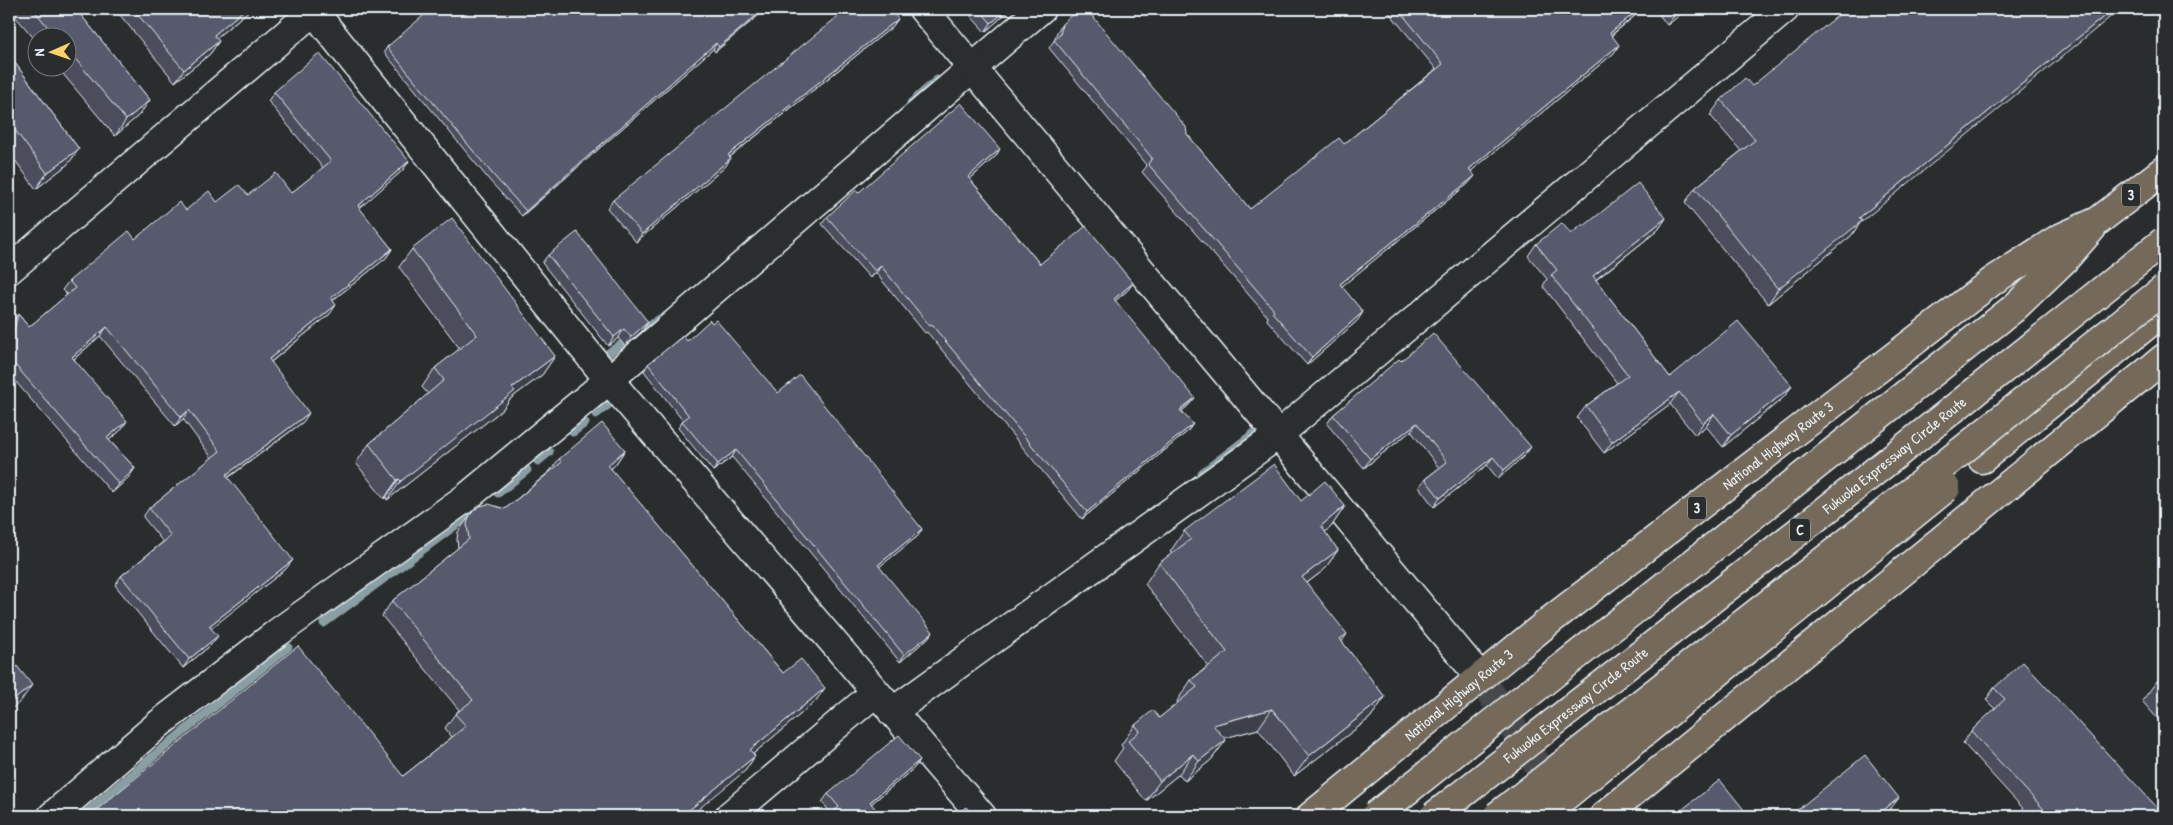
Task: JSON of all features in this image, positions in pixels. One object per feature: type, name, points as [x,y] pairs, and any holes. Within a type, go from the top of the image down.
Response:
[{"type":"highway","name":"National Highway Route 3","points":[[1311,816],[1560,612],[1994,280],[2058,239],[2098,221],[2164,170]]},
{"type":"highway","points":[[1376,816],[2014,308],[2064,260],[2098,221]]},
{"type":"highway","name":"Fukuoka Expressway Circle Route","points":[[1434,816],[1844,496],[2164,241]]},
{"type":"highway","points":[[1497,816],[1864,529],[2164,289]]},
{"type":"highway","points":[[1541,816],[2164,311]]},
{"type":"highway","points":[[1604,816],[2164,358]]},
{"type":"street","points":[[9,270],[314,9],[609,380],[982,816]]},
{"type":"street","points":[[922,9],[1480,677]]},
{"type":"street","points":[[52,816],[160,723],[277,633],[467,497],[609,380],[971,67],[1041,9]]},
{"type":"street","points":[[729,816],[884,702],[1278,435],[1785,9]]},
{"type":"building","points":[[33,9],[76,9],[150,100],[126,120],[78,62],[78,28],[49,28]]},
{"type":"building","points":[[133,9],[245,9],[214,35],[219,41],[184,70]]},
{"type":"building","points":[[431,9],[764,9],[719,47],[716,43],[526,211],[494,176],[387,47]]},
{"type":"building","points":[[847,9],[890,9],[898,19],[728,155],[731,158],[642,234],[613,200]]},
{"type":"building","points":[[979,9],[1008,9],[991,23]]},
{"type":"building","points":[[1398,9],[1639,9],[1610,33],[1619,45],[1469,169],[1475,176],[1340,284],[1363,312],[1312,357],[1148,164],[1152,158],[1054,40],[1060,35],[1062,24],[1070,16],[1088,11],[1186,127],[1187,134],[1250,209],[1339,138],[1344,144],[1443,64]]},
{"type":"building","points":[[1666,9],[1683,9],[1673,17]]},
{"type":"building","points":[[1846,9],[2113,9],[1859,218],[1862,221],[1778,289],[1695,188],[1755,140],[1721,100],[1745,78],[1752,86]]},
{"type":"building","points":[[319,53],[409,161],[358,206],[392,249],[331,298],[336,305],[269,359],[309,413],[226,475],[293,560],[209,626],[218,636],[189,659],[121,576],[171,536],[149,508],[220,451],[189,410],[181,417],[107,327],[72,357],[127,421],[107,438],[135,468],[119,484],[9,358],[9,351],[18,314],[29,327],[75,288],[69,281],[129,231],[135,239],[179,202],[186,210],[209,191],[217,202],[239,185],[248,195],[276,173],[291,193],[331,161],[274,92]]},
{"type":"building","points":[[9,55],[79,149],[47,173],[9,122]]},
{"type":"building","points":[[961,103],[1000,149],[968,177],[1040,264],[1086,226],[1133,283],[1114,299],[1195,398],[1180,410],[1193,424],[1087,512],[881,266],[875,271],[827,217],[856,190],[858,193]]},
{"type":"building","points":[[1638,183],[1666,218],[1593,276],[1670,377],[1738,321],[1792,386],[1731,435],[1714,414],[1703,423],[1679,392],[1612,442],[1586,406],[1628,375],[1551,275],[1557,270],[1536,244],[1562,223],[1571,234],[1583,224],[1584,226]]},
{"type":"building","points":[[452,218],[555,356],[512,388],[515,391],[401,481],[397,480],[369,444],[444,380],[435,368],[477,335],[412,249]]},
{"type":"building","points":[[577,232],[648,322],[631,337],[624,329],[614,337],[548,255]]},
{"type":"building","points":[[710,320],[712,323],[716,320],[778,393],[800,375],[922,529],[878,565],[933,632],[904,655],[736,450],[718,464],[682,421],[689,416],[648,364],[683,336],[687,341]]},
{"type":"building","points":[[1433,333],[1531,447],[1504,470],[1493,457],[1440,498],[1425,479],[1447,462],[1417,423],[1370,459],[1333,415]]},
{"type":"building","points":[[602,423],[625,450],[608,465],[783,673],[801,659],[825,688],[750,750],[755,756],[682,816],[89,816],[298,646],[403,776],[466,726],[455,714],[473,700],[392,601],[469,539],[467,524],[474,510],[489,504],[505,509],[562,462],[559,459]]},
{"type":"building","points":[[1274,464],[1301,501],[1325,481],[1345,506],[1321,526],[1338,550],[1302,577],[1347,634],[1340,639],[1385,697],[1309,756],[1272,709],[1213,725],[1226,740],[1199,761],[1193,754],[1160,781],[1128,741],[1140,731],[1135,725],[1153,710],[1159,718],[1197,687],[1191,680],[1227,652],[1159,563],[1191,539],[1184,531]]},
{"type":"building","points":[[9,656],[32,685],[9,704]]},
{"type":"building","points":[[2023,662],[2164,816],[2050,816],[1971,731],[2005,699],[1994,688]]},
{"type":"building","points":[[2164,674],[2164,689],[2157,681]]},
{"type":"building","points":[[899,735],[920,760],[870,802],[881,816],[828,816],[839,807],[828,794]]},
{"type":"building","points":[[1865,755],[1899,798],[1876,816],[1790,816]]},
{"type":"building","points":[[1720,780],[1749,816],[1668,816],[1673,812],[1675,815]]},
{"type":"building","points":[[966,807],[974,816],[954,816]]},
{"type":"waterway","points":[[911,103],[937,80]]},
{"type":"waterway","points":[[607,354],[663,317]]},
{"type":"waterway","points":[[596,414],[608,405]]},
{"type":"waterway","points":[[573,432],[585,423]]},
{"type":"waterway","points":[[1202,473],[1257,431]]},
{"type":"waterway","points":[[538,461],[549,452]]},
{"type":"waterway","points":[[498,493],[527,470]]},
{"type":"waterway","points":[[324,623],[476,510]]},
{"type":"waterway","points":[[83,816],[288,647]]},
{"type":"tunnel","points":[[1480,677],[1571,816]]}]
